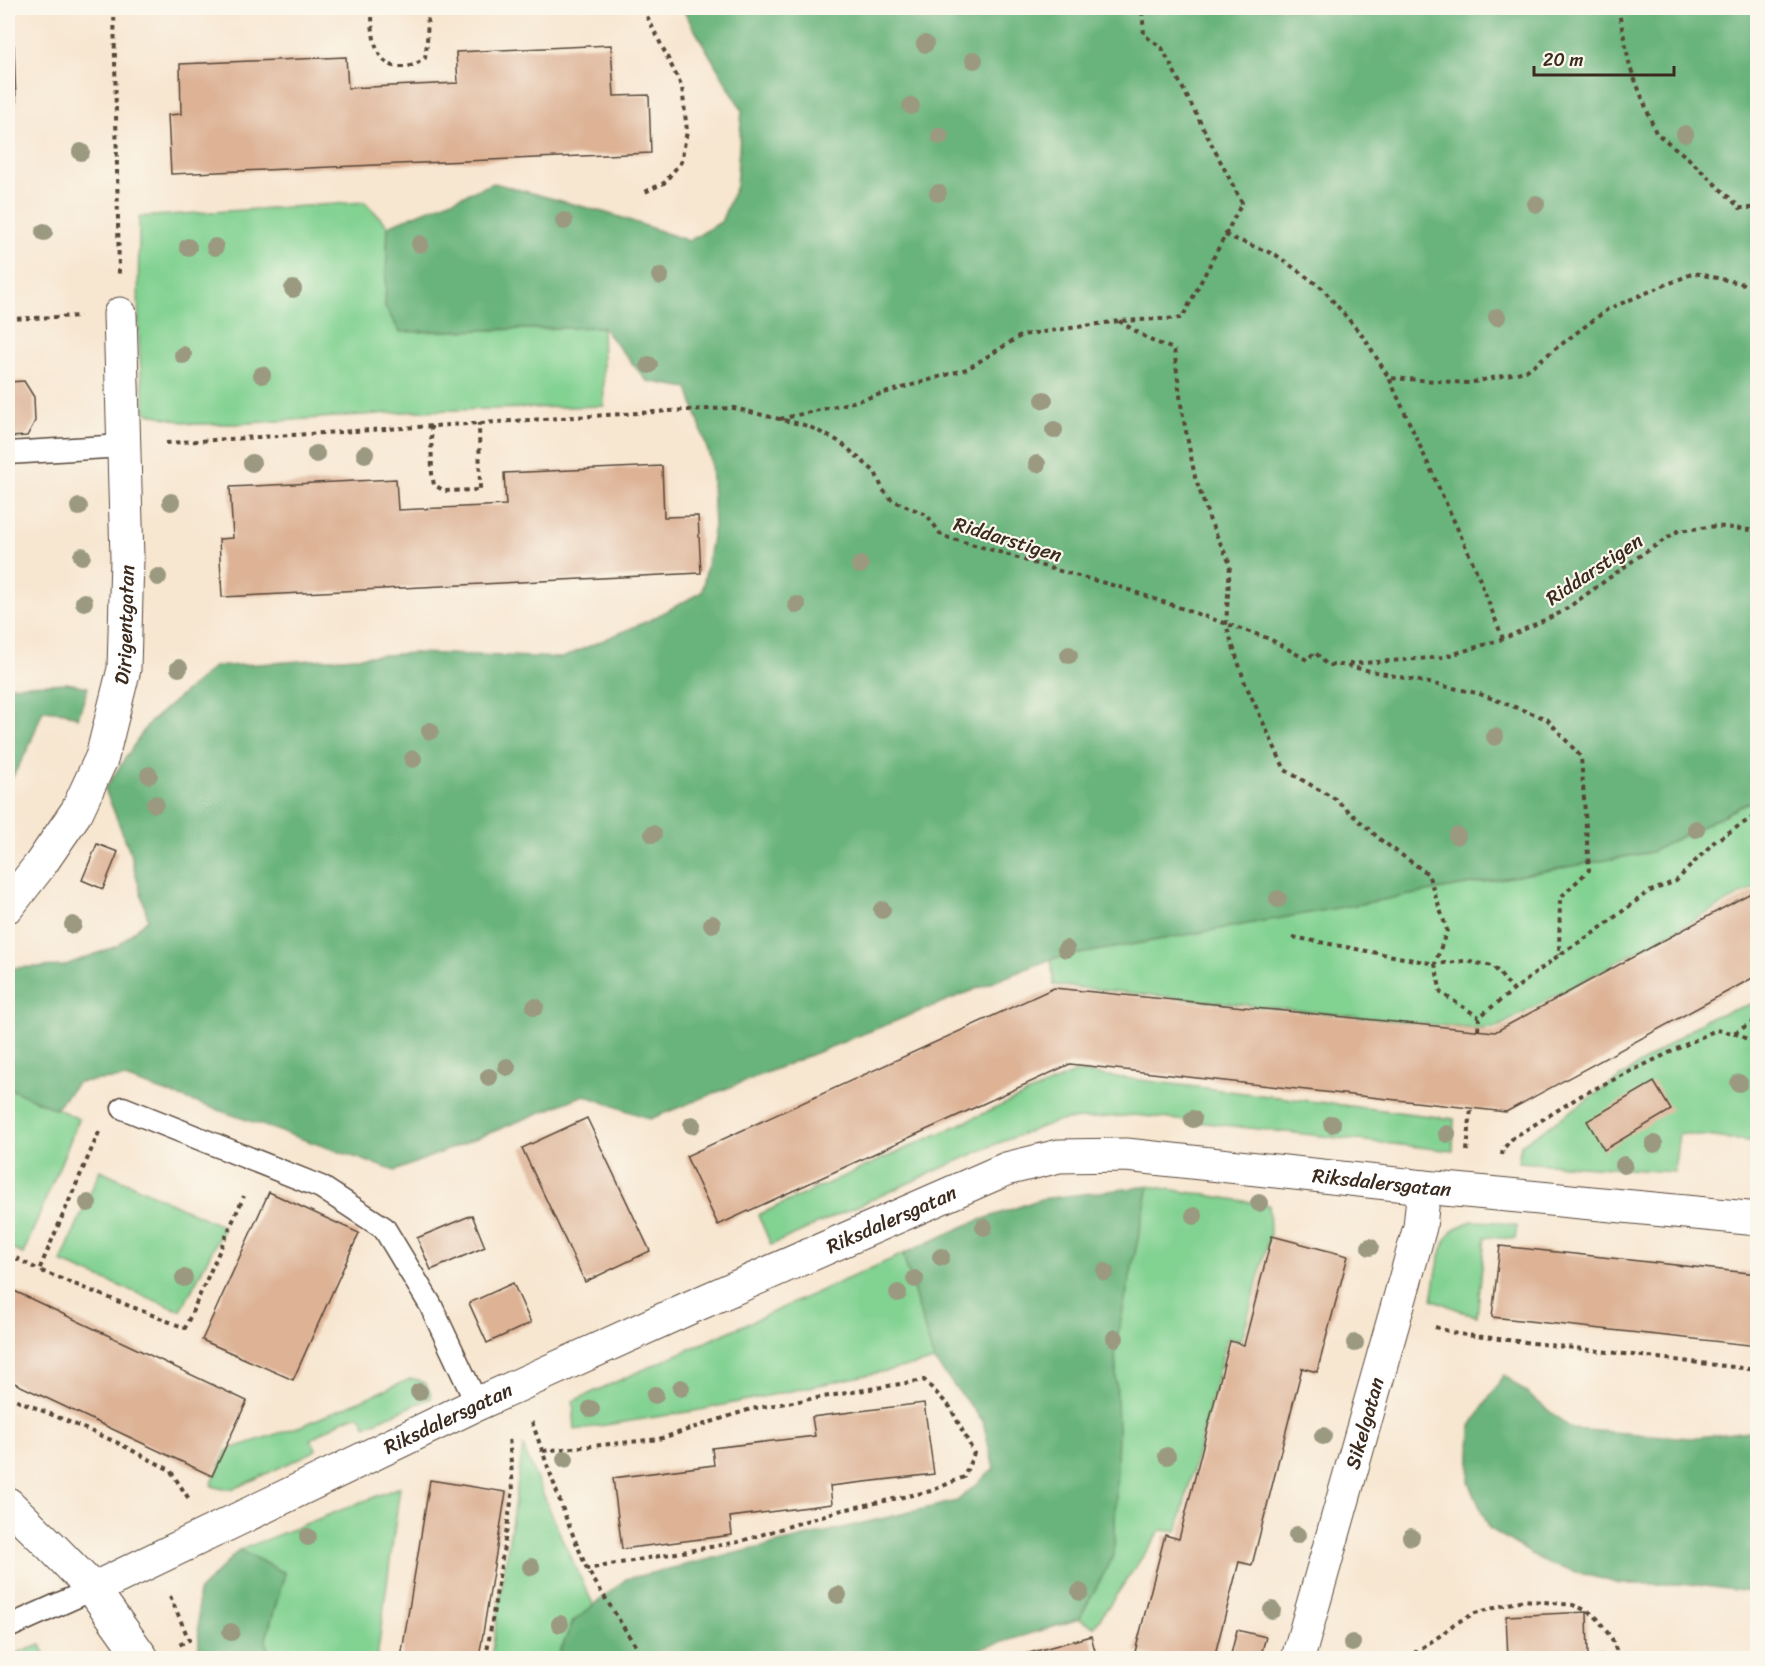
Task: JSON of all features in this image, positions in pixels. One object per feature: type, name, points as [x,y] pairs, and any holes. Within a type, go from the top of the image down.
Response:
[{"type":"street","name":"Dirigentgatan","points":[[8,906],[77,811],[102,757],[124,669],[127,558],[120,314]]},
{"type":"street","name":"Riksdalersgatan","points":[[93,1589],[477,1404],[701,1303],[1006,1168],[1059,1156],[1126,1155],[1424,1187],[1758,1219]]},
{"type":"street","name":"Sikelgatan","points":[[1298,1659],[1420,1227],[1424,1187]]},
{"type":"street","points":[[8,1504],[93,1589],[142,1659]]},
{"type":"lane","points":[[8,453],[123,446]]},
{"type":"lane","points":[[123,1108],[321,1187],[384,1228],[430,1304],[477,1404]]},
{"type":"lane","points":[[8,1627],[93,1589]]},
{"type":"path","points":[[8,320],[120,314],[114,8]]},
{"type":"path","points":[[372,8],[372,30],[376,48],[384,61],[396,67],[407,67],[424,58],[427,44],[428,8]]},
{"type":"path","points":[[643,8],[682,87],[687,130],[681,162],[664,183],[645,192]]},
{"type":"path","points":[[778,419],[853,402],[967,369],[1022,335],[1119,321],[1182,318],[1242,203],[1162,48],[1144,35],[1142,8]]},
{"type":"path","points":[[1618,8],[1630,67],[1656,133],[1688,158],[1740,208],[1758,208]]},
{"type":"path","points":[[1225,236],[1276,255],[1322,288],[1365,339],[1389,378],[1474,565],[1503,639]]},
{"type":"path","points":[[1389,378],[1469,383],[1526,370],[1608,309],[1694,273],[1758,287]]},
{"type":"path","points":[[1119,321],[1152,341],[1174,349],[1182,411],[1195,477],[1210,521],[1230,564],[1226,625],[1245,683],[1285,770],[1335,799],[1382,841],[1428,874],[1448,930],[1434,964],[1442,993],[1479,1017]]},
{"type":"path","name":"Riddarstigen","points":[[123,446],[734,408],[808,426],[840,442],[875,472],[883,490],[892,500],[927,515],[942,536],[1123,588],[1270,639],[1307,660],[1315,652],[1327,665],[1444,657],[1503,639],[1562,612],[1678,531],[1716,526],[1758,531]]},
{"type":"path","points":[[431,426],[432,474],[435,485],[445,491],[480,490],[479,423]]},
{"type":"path","name":"Riddarstigen","points":[[1342,665],[1477,693],[1547,719],[1581,757],[1589,870],[1560,898],[1559,955]]},
{"type":"path","points":[[1478,1030],[1479,1017],[1559,955],[1648,892],[1676,881],[1715,841],[1758,814]]},
{"type":"path","points":[[1293,937],[1434,964],[1465,961],[1493,966],[1514,991]]},
{"type":"path","points":[[1734,1033],[1758,1018]]},
{"type":"path","points":[[1502,1158],[1503,1149],[1513,1138],[1582,1095],[1716,1030],[1734,1033],[1758,1044]]},
{"type":"path","points":[[39,1270],[102,1126],[123,1108]]},
{"type":"path","points":[[1466,1161],[1472,1108]]},
{"type":"path","points":[[8,1254],[39,1270],[185,1328],[260,1162]]},
{"type":"path","points":[[1430,1325],[1458,1334],[1758,1370]]},
{"type":"path","points":[[543,1451],[659,1439],[752,1410],[924,1380],[950,1407],[974,1453],[964,1477],[931,1491],[838,1511],[738,1542],[587,1569]]},
{"type":"path","points":[[8,1396],[116,1442],[171,1470],[193,1504]]},
{"type":"path","points":[[529,1416],[587,1569],[643,1659]]},
{"type":"path","points":[[486,1659],[513,1490],[508,1426]]},
{"type":"path","points":[[1407,1659],[1454,1624],[1476,1613],[1524,1600],[1573,1605],[1588,1611],[1597,1618],[1612,1639],[1619,1659]]},
{"type":"path","points":[[640,1654],[673,1659]]},
{"type":"green space","points":[[682,8],[1757,8],[1757,798],[1651,852],[1051,959],[650,1119],[584,1095],[395,1171],[125,1078],[78,1082],[55,1109],[8,1088],[8,968],[63,966],[117,946],[148,919],[129,849],[105,789],[148,724],[214,667],[413,653],[562,658],[650,620],[702,592],[714,526],[711,461],[688,388],[647,381],[602,327],[400,332],[385,307],[388,226],[494,183],[614,215],[689,241],[721,222],[736,186],[742,110]]},
{"type":"green space","points":[[365,202],[388,226],[385,307],[416,332],[602,327],[604,406],[418,411],[236,424],[192,424],[146,413],[139,340],[139,217]]},
{"type":"green space","points":[[67,683],[88,687],[78,718],[65,712],[43,710],[28,749],[8,785],[8,686]]},
{"type":"green space","points":[[1757,798],[1757,886],[1496,1028],[1476,1029],[1054,985],[1051,959],[1651,852]]},
{"type":"green space","points":[[1757,1002],[1757,1142],[1679,1133],[1674,1172],[1518,1162],[1521,1145],[1706,1019]]},
{"type":"green space","points":[[1076,1072],[1454,1119],[1453,1151],[1135,1115],[1057,1121],[991,1146],[771,1245],[758,1215]]},
{"type":"green space","points":[[8,1085],[79,1119],[23,1254],[8,1247]]},
{"type":"green space","points":[[100,1170],[224,1227],[181,1311],[61,1262]]},
{"type":"green space","points":[[1149,1186],[1269,1205],[1270,1234],[1242,1339],[1227,1339],[1177,1532],[1161,1530],[1094,1627],[1079,1619],[1114,1555],[1118,1429],[1115,1348]]},
{"type":"green space","points":[[1149,1186],[1115,1348],[1118,1429],[1114,1555],[1079,1619],[950,1658],[557,1658],[573,1622],[626,1579],[957,1501],[994,1469],[983,1421],[934,1361],[903,1254],[969,1224],[1041,1199]]},
{"type":"green space","points":[[1472,1221],[1498,1222],[1517,1226],[1515,1239],[1485,1237],[1477,1316],[1432,1299],[1440,1255],[1447,1239],[1455,1229]]},
{"type":"green space","points":[[903,1254],[934,1361],[700,1410],[575,1430],[573,1401]]},
{"type":"green space","points":[[1504,1375],[1572,1429],[1690,1438],[1757,1430],[1757,1593],[1690,1584],[1620,1584],[1548,1564],[1489,1528],[1469,1482],[1471,1426]]},
{"type":"green space","points":[[410,1379],[425,1384],[431,1398],[365,1426],[363,1420],[357,1415],[343,1420],[311,1439],[316,1449],[313,1452],[238,1487],[224,1489],[211,1485],[227,1450],[304,1425]]},
{"type":"green space","points":[[523,1447],[563,1541],[594,1606],[573,1622],[557,1658],[491,1658]]},
{"type":"green space","points":[[400,1487],[377,1658],[269,1658],[266,1639],[285,1573],[239,1550]]},
{"type":"green space","points":[[239,1550],[285,1573],[266,1638],[269,1658],[199,1658],[198,1592]]},
{"type":"green space","points":[[41,1645],[47,1658],[8,1658],[8,1656]]},
{"type":"building","points":[[611,45],[614,96],[649,95],[651,153],[171,174],[168,115],[181,114],[180,64],[346,57],[348,88],[458,83],[456,52]]},
{"type":"building","points":[[14,46],[16,103],[8,103],[8,47]]},
{"type":"building","points":[[24,381],[34,397],[35,421],[27,436],[8,437],[8,382]]},
{"type":"building","points":[[662,466],[664,517],[698,516],[701,573],[222,597],[219,539],[233,538],[230,487],[396,479],[398,510],[506,505],[504,473]]},
{"type":"building","points":[[97,844],[118,852],[103,889],[82,880]]},
{"type":"building","points":[[1758,889],[1758,975],[1506,1112],[1070,1064],[718,1225],[686,1156],[1054,988],[1495,1032]]},
{"type":"building","points":[[1654,1082],[1671,1110],[1604,1150],[1587,1121]]},
{"type":"building","points":[[587,1118],[650,1251],[585,1282],[522,1148]]},
{"type":"building","points":[[269,1192],[359,1233],[293,1380],[202,1340]]},
{"type":"building","points":[[472,1215],[485,1247],[431,1270],[417,1238]]},
{"type":"building","points":[[1272,1236],[1348,1256],[1317,1372],[1302,1368],[1252,1565],[1239,1562],[1214,1658],[1159,1658],[1135,1652],[1165,1535],[1179,1539],[1230,1341],[1244,1345]]},
{"type":"building","points":[[1500,1246],[1758,1274],[1758,1346],[1492,1317]]},
{"type":"building","points":[[513,1283],[531,1323],[487,1343],[469,1303]]},
{"type":"building","points":[[8,1288],[247,1401],[212,1476],[8,1380]]},
{"type":"building","points":[[924,1403],[934,1474],[830,1486],[832,1504],[730,1517],[732,1535],[622,1549],[613,1478],[714,1465],[712,1448],[815,1436],[812,1417]]},
{"type":"building","points":[[430,1480],[506,1492],[479,1658],[401,1658]]},
{"type":"building","points":[[1587,1612],[1588,1656],[1611,1655],[1611,1658],[1508,1658],[1506,1616]]},
{"type":"building","points":[[1237,1630],[1266,1637],[1260,1658],[1230,1658]]},
{"type":"building","points":[[1091,1636],[1097,1658],[1011,1658]]}]
